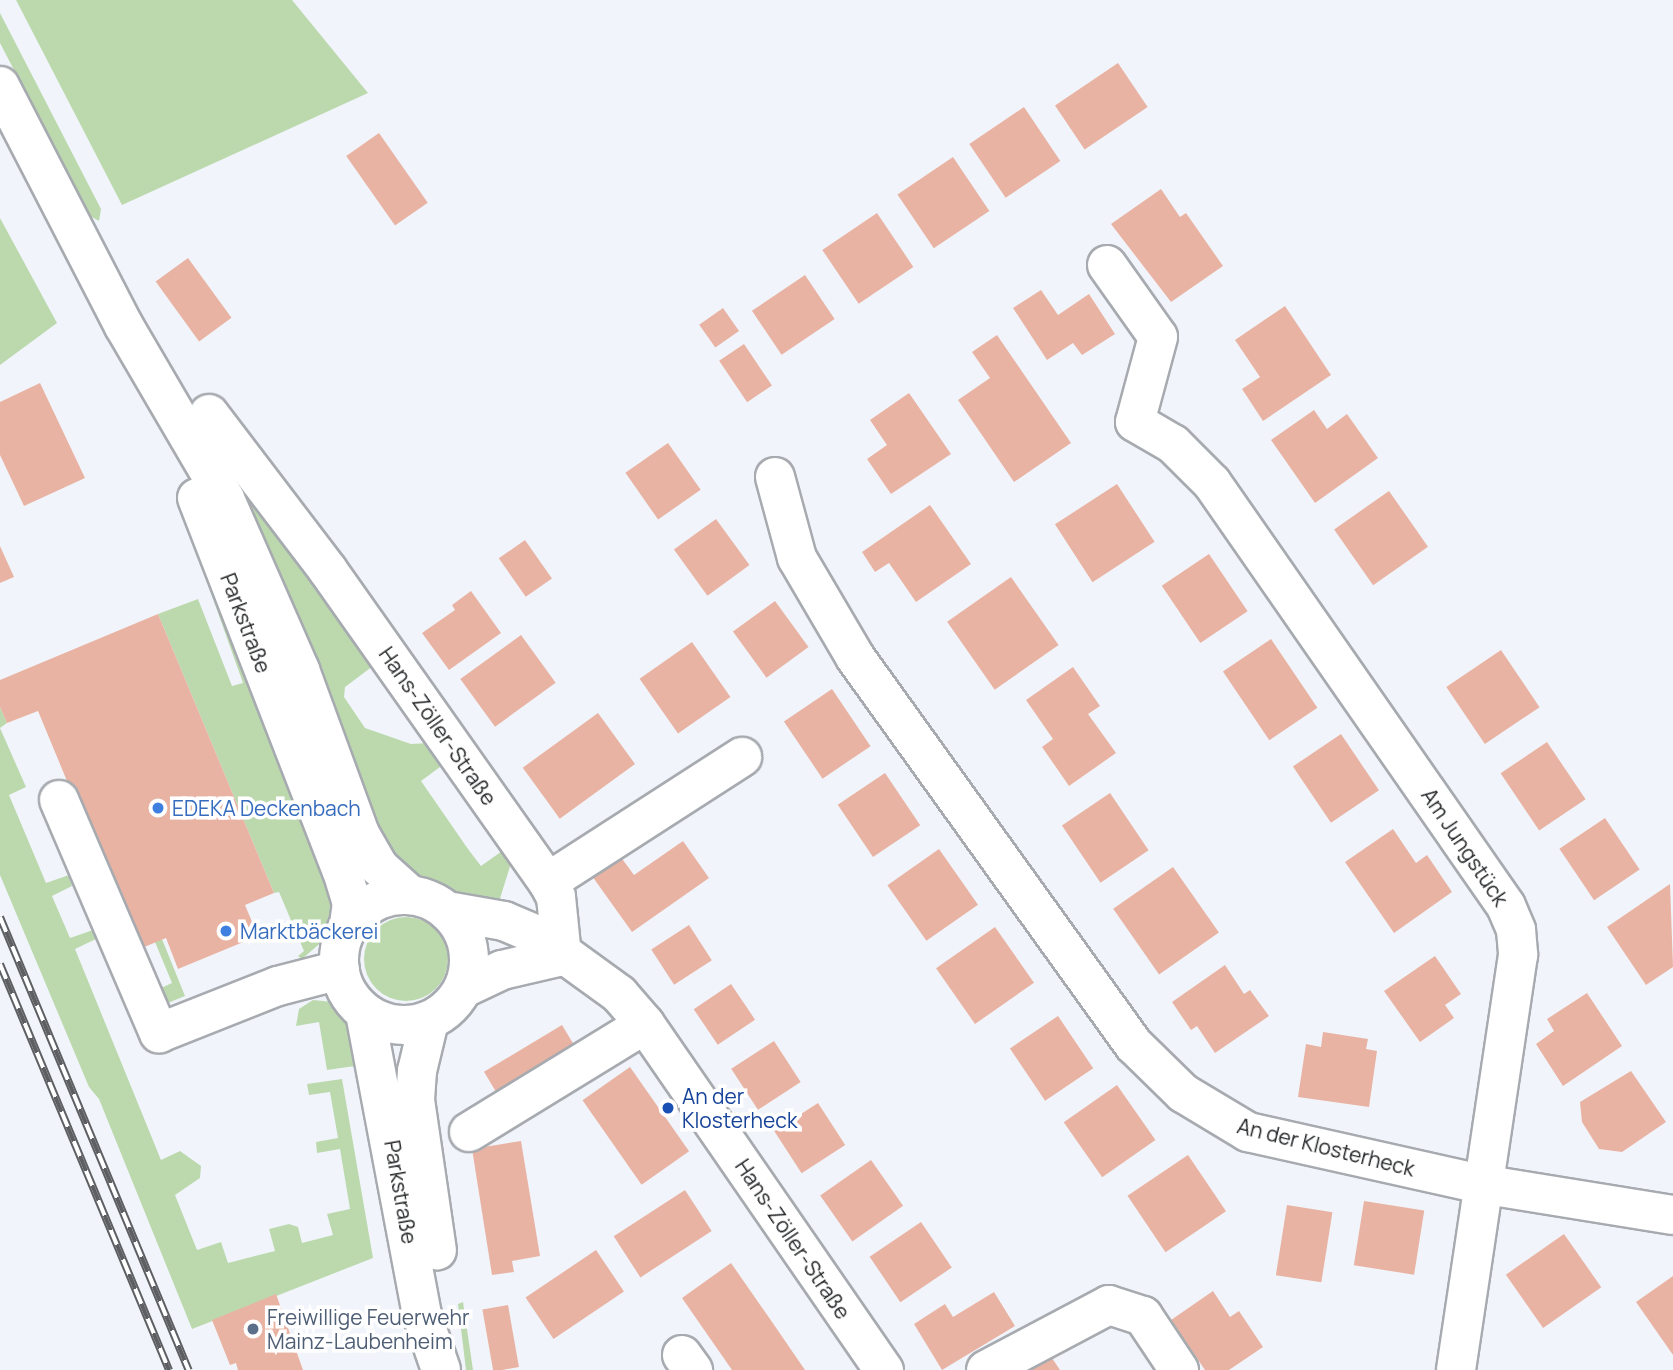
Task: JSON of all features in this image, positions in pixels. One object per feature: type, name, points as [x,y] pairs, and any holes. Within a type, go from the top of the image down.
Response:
[{"type":"street","name":"Parkstraße","points":[[0,86],[124,326],[211,464],[300,670],[360,834],[379,867],[410,895]]},
{"type":"street","name":"Am Jungstück","points":[[1107,264],[1158,337],[1135,422],[1172,444],[1212,483],[1506,906],[1516,930],[1518,956],[1481,1184],[1456,1370]]},
{"type":"street","points":[[209,414],[211,464]]},
{"type":"street","name":"Parkstraße","points":[[211,464],[352,902],[349,925]]},
{"type":"street","name":"Hans-Zöller-Straße","points":[[211,464],[327,569],[548,882],[556,897],[562,956]]},
{"type":"street","name":"An der Klosterheck","points":[[775,477],[797,558],[855,657],[1134,1045],[1157,1070],[1217,1117],[1248,1132],[1481,1184],[1673,1215]]},
{"type":"street","points":[[548,882],[742,757]]},
{"type":"street","points":[[59,800],[159,1033],[278,986],[340,970]]},
{"type":"street","points":[[410,895],[447,911],[468,946],[469,971],[464,988],[455,1001],[429,1021],[403,1026],[365,1013],[344,987],[340,970],[340,946],[349,925],[376,902],[410,895]]},
{"type":"street","name":"Hans-Zöller-Straße","points":[[447,911],[504,921],[539,936],[562,956],[602,979],[645,1024],[884,1370]]},
{"type":"street","points":[[464,988],[502,970],[562,956]]},
{"type":"street","name":"Parkstraße","points":[[365,1013],[422,1315],[443,1370]]},
{"type":"street","name":"Parkstraße","points":[[429,1021],[417,1071],[415,1100],[446,1310],[443,1370]]},
{"type":"street","points":[[468,1132],[645,1024]]},
{"type":"street","points":[[986,1370],[1110,1305],[1143,1316],[1179,1370]]},
{"type":"green space","points":[[16,0],[292,0],[368,93],[122,205]]},
{"type":"green space","points":[[0,13],[101,209],[99,221],[90,216],[0,43]]},
{"type":"green space","points":[[0,218],[57,323],[0,365]]},
{"type":"green space","points":[[231,483],[243,483],[373,666],[345,687],[344,697],[365,728],[411,744],[429,743],[444,764],[421,781],[468,849],[481,866],[505,849],[512,860],[497,908],[421,882],[381,844]]},
{"type":"green space","points":[[196,539],[337,879],[332,933],[302,959],[298,956],[304,951],[279,892],[274,893],[158,614],[198,599],[232,686],[243,683],[192,540]]},
{"type":"green space","points":[[0,707],[7,723],[0,728]]},
{"type":"green space","points":[[0,728],[26,787],[9,795],[46,883],[69,875],[72,886],[52,896],[70,938],[93,930],[96,939],[75,949],[161,1160],[180,1151],[201,1166],[200,1178],[175,1195],[197,1250],[221,1242],[228,1263],[275,1251],[269,1229],[289,1224],[298,1227],[302,1243],[333,1235],[327,1214],[350,1209],[340,1149],[317,1153],[316,1142],[338,1138],[330,1092],[309,1095],[307,1084],[342,1079],[373,1258],[192,1329],[99,1099],[89,1087],[0,875]]},
{"type":"green space","points":[[406,917],[422,920],[436,929],[445,943],[448,959],[445,975],[436,989],[422,998],[406,1001],[390,998],[376,989],[367,975],[364,959],[367,943],[376,929],[390,920]]},
{"type":"green space","points":[[162,939],[185,996],[158,1007],[152,992],[172,983],[155,942]]},
{"type":"green space","points":[[313,1000],[333,1002],[346,1010],[369,1064],[327,1070],[319,1022],[296,1026],[299,1009]]},
{"type":"green space","points":[[463,1302],[473,1370],[466,1370],[458,1304]]},
{"type":"building","points":[[1118,63],[1148,107],[1085,149],[1055,105]]},
{"type":"building","points":[[1024,107],[1060,161],[1006,198],[969,144]]},
{"type":"building","points":[[379,133],[428,203],[395,226],[346,156]]},
{"type":"building","points":[[953,157],[989,211],[934,248],[897,194]]},
{"type":"building","points":[[1161,189],[1180,217],[1186,213],[1223,266],[1171,302],[1111,224]]},
{"type":"building","points":[[877,213],[913,267],[859,304],[822,250]]},
{"type":"building","points":[[188,258],[231,318],[199,341],[156,282]]},
{"type":"building","points":[[805,275],[835,319],[782,355],[752,311]]},
{"type":"building","points":[[1041,290],[1058,315],[1089,294],[1115,334],[1082,355],[1073,343],[1047,360],[1013,308]]},
{"type":"building","points":[[1285,306],[1331,375],[1263,421],[1242,389],[1260,377],[1235,340]]},
{"type":"building","points":[[723,308],[739,331],[715,348],[699,325]]},
{"type":"building","points":[[997,335],[1071,443],[1014,482],[958,400],[990,378],[972,352]]},
{"type":"building","points":[[744,344],[772,385],[747,402],[719,361]]},
{"type":"building","points":[[40,383],[85,478],[24,506],[0,455],[0,402]]},
{"type":"building","points":[[909,393],[951,454],[891,494],[867,459],[887,445],[870,420]]},
{"type":"building","points":[[1314,410],[1327,429],[1347,414],[1378,458],[1315,503],[1271,440]]},
{"type":"building","points":[[668,443],[701,490],[658,520],[625,473]]},
{"type":"building","points":[[1117,484],[1155,542],[1093,582],[1055,524]]},
{"type":"building","points":[[1389,491],[1428,547],[1373,585],[1334,529]]},
{"type":"building","points":[[930,505],[971,564],[916,602],[889,563],[875,572],[862,552]]},
{"type":"building","points":[[716,519],[750,565],[707,596],[674,550]]},
{"type":"building","points":[[525,540],[552,579],[526,597],[499,558]]},
{"type":"building","points":[[0,546],[14,577],[0,583]]},
{"type":"building","points":[[1209,554],[1248,611],[1200,643],[1162,586]]},
{"type":"building","points":[[1011,577],[1059,645],[995,690],[947,622]]},
{"type":"building","points":[[471,591],[501,633],[449,670],[422,633],[455,610],[452,605]]},
{"type":"building","points":[[775,601],[809,647],[766,678],[733,632]]},
{"type":"building","name":"EDEKA Deckenbach","points":[[158,614],[274,893],[245,905],[258,936],[178,969],[166,938],[137,950],[38,711],[7,723],[0,707],[0,680]]},
{"type":"building","points":[[521,635],[556,683],[495,727],[460,679]]},
{"type":"building","points":[[1271,639],[1317,708],[1269,740],[1223,671]]},
{"type":"building","points":[[692,642],[730,697],[678,734],[640,679]]},
{"type":"building","points":[[1501,650],[1540,707],[1485,744],[1446,687]]},
{"type":"building","points":[[1073,667],[1100,706],[1088,714],[1116,753],[1069,786],[1042,747],[1053,739],[1026,700]]},
{"type":"building","points":[[832,689],[871,746],[823,779],[784,721]]},
{"type":"building","points":[[598,713],[635,764],[560,819],[523,768]]},
{"type":"building","points":[[1341,734],[1379,790],[1331,823],[1293,766]]},
{"type":"building","points":[[1547,742],[1586,799],[1539,831],[1501,773]]},
{"type":"building","points":[[885,773],[920,825],[873,857],[838,805]]},
{"type":"building","points":[[1110,793],[1149,850],[1101,883],[1062,825]]},
{"type":"building","points":[[1605,818],[1640,869],[1594,900],[1559,849]]},
{"type":"building","points":[[1393,829],[1416,863],[1427,855],[1452,892],[1394,933],[1345,862]]},
{"type":"building","points":[[683,841],[709,878],[632,932],[592,876],[620,856],[634,875]]},
{"type":"building","points":[[939,849],[978,905],[926,941],[887,885]]},
{"type":"building","points":[[1173,867],[1219,933],[1159,974],[1113,909]]},
{"type":"building","points":[[1670,884],[1673,967],[1646,985],[1607,927]]},
{"type":"building","points":[[689,925],[712,960],[674,985],[651,950]]},
{"type":"building","points":[[995,927],[1034,983],[975,1024],[936,968]]},
{"type":"building","points":[[1435,956],[1461,994],[1445,1005],[1454,1018],[1420,1042],[1384,991]]},
{"type":"building","points":[[1225,965],[1244,994],[1250,990],[1269,1016],[1215,1053],[1197,1026],[1191,1030],[1172,1002]]},
{"type":"building","points":[[731,984],[755,1020],[718,1045],[694,1009]]},
{"type":"building","points":[[1587,993],[1622,1046],[1563,1086],[1536,1044],[1554,1031],[1547,1019]]},
{"type":"building","points":[[1058,1016],[1093,1068],[1045,1101],[1010,1048]]},
{"type":"building","points":[[562,1025],[577,1050],[499,1097],[484,1072]]},
{"type":"building","points":[[1323,1032],[1368,1039],[1366,1049],[1377,1051],[1369,1107],[1298,1097],[1306,1044],[1321,1047]]},
{"type":"building","points":[[774,1041],[801,1082],[758,1110],[731,1069]]},
{"type":"building","points":[[630,1067],[689,1151],[642,1185],[582,1100]]},
{"type":"building","points":[[1631,1071],[1666,1122],[1622,1152],[1599,1149],[1582,1122],[1580,1102]]},
{"type":"building","points":[[1117,1085],[1155,1140],[1102,1177],[1064,1122]]},
{"type":"building","points":[[818,1103],[845,1145],[802,1173],[774,1131]]},
{"type":"building","points":[[521,1141],[540,1256],[512,1261],[514,1272],[492,1275],[472,1149]]},
{"type":"building","points":[[1188,1155],[1226,1211],[1166,1252],[1127,1196]]},
{"type":"building","points":[[871,1160],[903,1206],[852,1241],[820,1196]]},
{"type":"building","points":[[685,1190],[712,1231],[640,1277],[614,1236]]},
{"type":"building","points":[[1364,1201],[1424,1211],[1414,1275],[1354,1265]]},
{"type":"building","points":[[1287,1205],[1332,1212],[1321,1282],[1276,1275]]},
{"type":"building","points":[[921,1222],[952,1268],[900,1302],[870,1257]]},
{"type":"building","points":[[1564,1234],[1601,1287],[1543,1328],[1506,1275]]},
{"type":"building","points":[[596,1250],[624,1291],[553,1339],[526,1298]]},
{"type":"building","points":[[731,1263],[805,1370],[732,1370],[682,1298]]},
{"type":"building","points":[[1673,1276],[1673,1355],[1636,1302]]},
{"type":"building","points":[[1213,1291],[1230,1317],[1239,1311],[1263,1347],[1229,1370],[1205,1370],[1171,1320]]},
{"type":"building","points":[[994,1292],[1015,1326],[942,1370],[914,1324],[945,1304],[953,1317]]},
{"type":"building","name":"Freiwillige Feuerwehr Mainz-Laubenheim","points":[[276,1294],[303,1370],[238,1370],[236,1363],[230,1365],[212,1320]]},
{"type":"building","points":[[508,1305],[519,1367],[493,1370],[482,1310]]},
{"type":"building","points":[[1050,1355],[1060,1370],[1029,1370]]},
{"type":"railway","points":[[0,917],[189,1370]]},
{"type":"railway","points":[[0,964],[169,1370]]},
{"type":"place","name":"EDEKA Deckenbach","points":[[158,808]]},
{"type":"place","name":"Marktbäckerei","points":[[226,931]]},
{"type":"place","name":"An der Klosterheck","points":[[668,1108]]},
{"type":"place","name":"Freiwillige Feuerwehr Mainz-Laubenheim","points":[[253,1329]]}]
